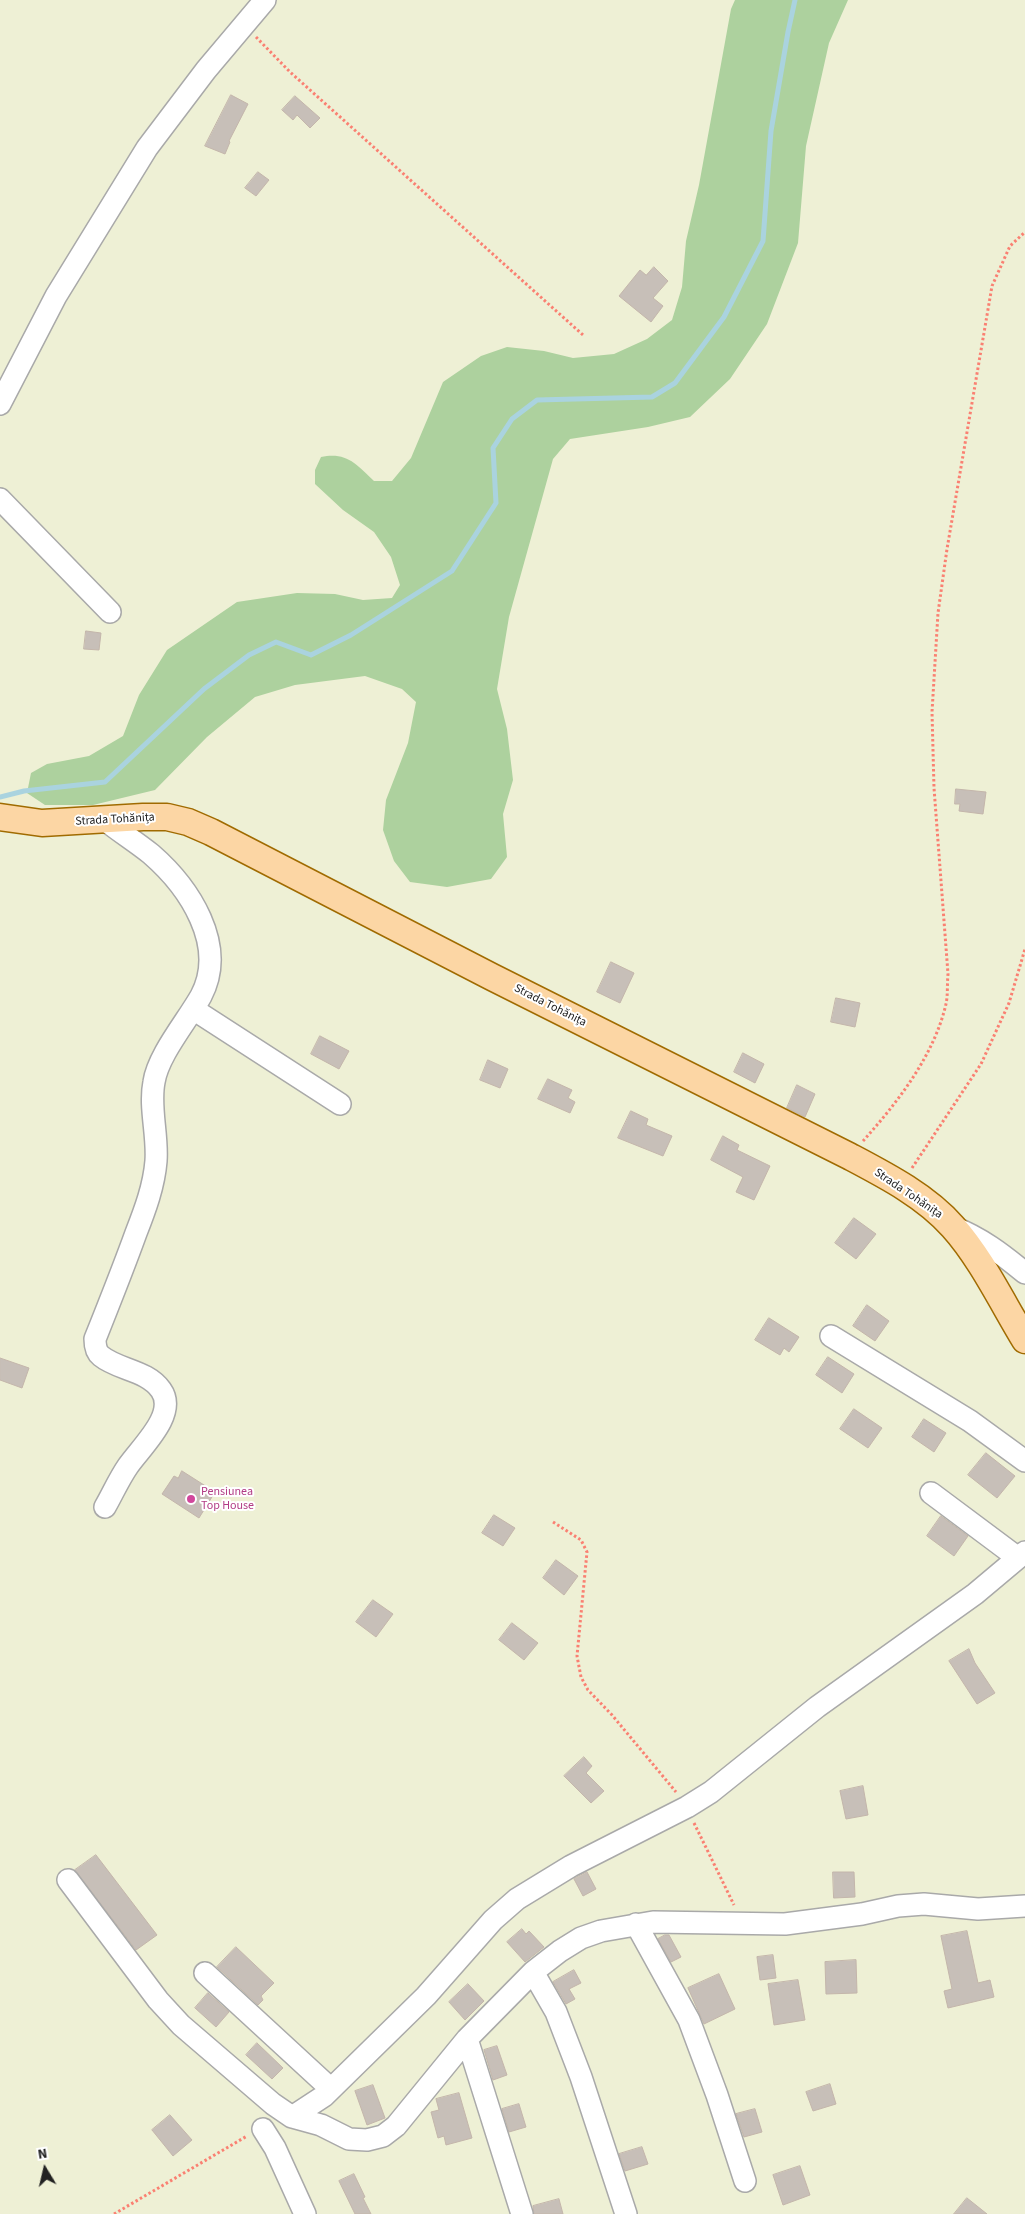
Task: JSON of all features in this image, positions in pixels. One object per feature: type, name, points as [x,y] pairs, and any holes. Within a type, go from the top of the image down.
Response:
[{"type":"main road","name":"Strada Tohănița","points":[[0,817],[42,823],[143,817],[167,817],[188,822],[849,1156],[900,1185],[942,1215],[969,1247],[1025,1340]]},
{"type":"street","points":[[0,404],[56,296],[147,148],[243,24],[265,0]]},
{"type":"street","points":[[0,499],[110,612]]},
{"type":"street","points":[[105,820],[152,855],[177,882],[201,918],[210,946],[208,978],[202,994],[159,1064],[154,1082],[156,1161],[150,1195],[95,1339],[96,1348],[101,1356],[150,1379],[161,1390],[166,1400],[162,1421],[127,1468],[105,1507]]},
{"type":"street","points":[[193,1009],[340,1104]]},
{"type":"street","points":[[953,1227],[974,1235],[993,1246],[1025,1273]]},
{"type":"street","points":[[831,1336],[970,1422],[1025,1461]]},
{"type":"street","points":[[292,2117],[307,2109],[331,2089],[426,1996],[492,1920],[517,1899],[571,1866],[686,1807],[711,1792],[817,1707],[975,1594],[1022,1555],[931,1493]]},
{"type":"street","points":[[68,1880],[158,2000],[181,2025],[273,2104],[292,2117],[321,2125],[349,2139],[368,2140],[383,2136],[396,2126],[467,2039],[533,1972],[560,1951],[581,1938],[636,1924],[674,1921],[786,1924],[862,1914],[898,1906],[924,1904],[978,1909],[1025,1906]]},
{"type":"street","points":[[636,1924],[689,2020],[717,2095],[745,2181]]},
{"type":"street","points":[[533,1972],[556,2012],[564,2031],[626,2214]]},
{"type":"street","points":[[205,1973],[331,2089]]},
{"type":"street","points":[[467,2039],[522,2214]]},
{"type":"street","points":[[263,2129],[275,2148],[305,2214]]},
{"type":"path","points":[[243,24],[290,72],[582,335]]},
{"type":"path","points":[[849,1156],[884,1117],[926,1057],[946,1004],[948,974],[934,788],[932,721],[938,613],[947,549],[992,286],[1010,246],[1025,232]]},
{"type":"path","points":[[900,1185],[981,1064],[1009,1002],[1025,949]]},
{"type":"path","points":[[553,1522],[581,1540],[588,1552],[577,1656],[581,1677],[588,1690],[665,1777],[686,1807],[717,1874],[744,1923]]},
{"type":"path","points":[[114,2214],[185,2171],[263,2129]]},
{"type":"green space","points":[[0,0],[1025,0],[1025,2214],[0,2214]]},
{"type":"green space","points":[[735,0],[848,0],[829,43],[806,146],[798,243],[767,324],[730,379],[690,417],[648,427],[570,439],[553,459],[509,617],[497,689],[507,729],[513,780],[503,814],[507,857],[491,879],[447,887],[410,882],[394,861],[383,830],[386,800],[408,743],[416,702],[402,689],[365,676],[295,685],[255,697],[207,737],[155,790],[93,805],[45,805],[27,793],[31,773],[47,764],[89,756],[123,736],[139,695],[167,650],[237,602],[297,593],[335,594],[363,600],[392,598],[400,585],[391,557],[374,532],[343,510],[315,484],[315,470],[321,457],[338,456],[344,458],[351,461],[374,481],[392,481],[411,458],[443,382],[481,356],[507,347],[544,351],[573,358],[614,354],[647,339],[672,320],[682,287],[686,241],[699,185],[731,9]]},
{"type":"building","points":[[231,95],[248,104],[229,141],[225,154],[205,146]]},
{"type":"building","points":[[295,96],[320,118],[310,128],[297,115],[293,120],[282,110]]},
{"type":"building","points":[[258,172],[269,180],[256,196],[245,188]]},
{"type":"building","points":[[654,267],[668,281],[653,298],[663,306],[651,322],[619,296],[640,270],[646,275]]},
{"type":"building","points":[[86,631],[101,633],[99,650],[84,649]]},
{"type":"building","points":[[956,789],[986,792],[983,814],[959,811],[960,804],[955,804]]},
{"type":"building","points":[[611,962],[634,973],[620,1003],[597,992]]},
{"type":"building","points":[[836,998],[860,1003],[855,1027],[831,1022]]},
{"type":"building","points":[[320,1036],[349,1051],[339,1069],[311,1054]]},
{"type":"building","points":[[743,1053],[764,1064],[755,1083],[734,1072]]},
{"type":"building","points":[[488,1060],[508,1069],[500,1088],[480,1080]]},
{"type":"building","points":[[548,1079],[572,1090],[568,1098],[575,1102],[570,1113],[538,1099]]},
{"type":"building","points":[[797,1085],[815,1094],[805,1117],[787,1108]]},
{"type":"building","points":[[631,1111],[648,1119],[646,1125],[672,1136],[663,1156],[618,1138]]},
{"type":"building","points":[[723,1136],[739,1145],[737,1150],[770,1166],[754,1200],[736,1192],[743,1177],[711,1160]]},
{"type":"building","points":[[854,1218],[876,1234],[856,1259],[835,1243]]},
{"type":"building","points":[[867,1305],[889,1321],[875,1341],[853,1326]]},
{"type":"building","points":[[769,1318],[799,1337],[789,1352],[784,1348],[780,1355],[755,1340]]},
{"type":"building","points":[[828,1357],[854,1374],[842,1393],[816,1375]]},
{"type":"building","points":[[0,1358],[29,1368],[22,1388],[0,1380]]},
{"type":"building","points":[[854,1409],[882,1428],[868,1448],[840,1429]]},
{"type":"building","points":[[924,1419],[946,1433],[934,1452],[912,1437]]},
{"type":"building","points":[[986,1453],[1015,1476],[997,1498],[968,1475]]},
{"type":"building","points":[[182,1471],[215,1492],[199,1518],[162,1494],[174,1476],[178,1478]]},
{"type":"building","points":[[494,1515],[515,1528],[503,1546],[482,1533]]},
{"type":"building","points":[[941,1516],[968,1536],[954,1556],[927,1536]]},
{"type":"building","points":[[556,1560],[578,1576],[564,1595],[543,1578]]},
{"type":"building","points":[[373,1600],[393,1614],[376,1637],[356,1622]]},
{"type":"building","points":[[512,1623],[538,1643],[524,1660],[499,1640]]},
{"type":"building","points":[[969,1649],[975,1663],[995,1693],[977,1704],[949,1661]]},
{"type":"building","points":[[584,1757],[592,1766],[586,1773],[604,1791],[591,1803],[564,1776]]},
{"type":"building","points":[[863,1786],[868,1815],[846,1819],[840,1791]]},
{"type":"building","points":[[96,1855],[157,1935],[136,1950],[75,1870]]},
{"type":"building","points":[[587,1872],[596,1889],[583,1896],[574,1879]]},
{"type":"building","points":[[833,1872],[854,1872],[855,1897],[834,1898]]},
{"type":"building","points":[[522,1929],[526,1934],[529,1931],[544,1947],[525,1962],[507,1942]]},
{"type":"building","points":[[967,1931],[978,1983],[990,1980],[994,1997],[948,2008],[944,1991],[952,1989],[941,1936]]},
{"type":"building","points":[[669,1935],[681,1957],[671,1962],[658,1939]]},
{"type":"building","points":[[236,1947],[274,1983],[261,1996],[263,2000],[258,2005],[217,1967]]},
{"type":"building","points":[[773,1955],[776,1978],[760,1980],[757,1957]]},
{"type":"building","points":[[856,1960],[857,1993],[826,1994],[825,1962]]},
{"type":"building","points":[[574,1970],[581,1983],[569,1989],[575,1999],[566,2004],[553,1982]]},
{"type":"building","points":[[719,1974],[735,2009],[704,2024],[688,1988]]},
{"type":"building","points":[[798,1980],[805,2020],[774,2025],[768,1984]]},
{"type":"building","points":[[468,1984],[484,2001],[465,2020],[449,2002]]},
{"type":"building","points":[[208,1993],[229,2012],[216,2027],[195,2008]]},
{"type":"building","points":[[257,2043],[283,2068],[272,2079],[246,2055]]},
{"type":"building","points":[[497,2046],[507,2075],[493,2080],[484,2050]]},
{"type":"building","points":[[830,2084],[836,2104],[813,2111],[806,2092]]},
{"type":"building","points":[[373,2085],[385,2118],[367,2125],[355,2091]]},
{"type":"building","points":[[459,2093],[472,2138],[446,2145],[444,2136],[438,2138],[431,2112],[439,2110],[436,2099]]},
{"type":"building","points":[[519,2104],[526,2127],[509,2132],[502,2109]]},
{"type":"building","points":[[755,2109],[762,2132],[744,2137],[736,2114]]},
{"type":"building","points":[[170,2115],[192,2140],[173,2156],[152,2130]]},
{"type":"building","points":[[642,2147],[648,2164],[625,2171],[619,2154]]},
{"type":"building","points":[[800,2166],[810,2195],[783,2205],[773,2175]]},
{"type":"building","points":[[354,2174],[371,2214],[355,2214],[339,2181]]},
{"type":"building","points":[[967,2198],[987,2214],[954,2214]]},
{"type":"building","points":[[559,2199],[563,2214],[534,2214],[533,2206]]},
{"type":"waterway","points":[[0,797],[24,791],[105,782],[204,689],[249,655],[276,642],[311,655],[351,635],[452,571],[496,503],[493,448],[512,419],[537,400],[652,397],[675,383],[724,317],[763,241],[771,131],[795,0]]},
{"type":"place","name":"Pensiunea Top House","points":[[191,1499]]}]
